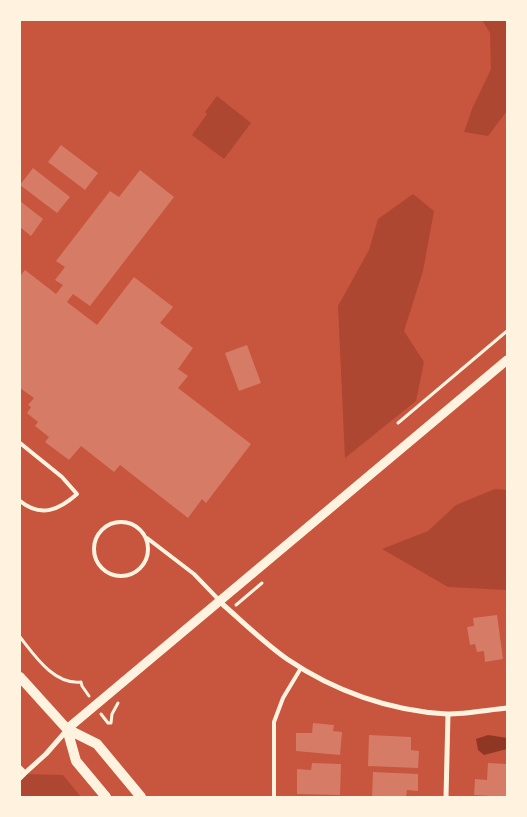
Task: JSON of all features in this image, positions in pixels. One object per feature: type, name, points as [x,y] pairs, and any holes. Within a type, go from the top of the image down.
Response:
[{"type":"main road","points":[[20,677],[67,729],[97,744],[141,797]]},
{"type":"main road","points":[[67,729],[76,761],[106,797]]},
{"type":"street","points":[[20,778],[46,754],[67,729],[507,360]]},
{"type":"street","points":[[220,602],[286,658],[317,678],[351,693],[380,703],[412,710],[448,714],[507,708]]},
{"type":"street","points":[[446,797],[448,714]]},
{"type":"street","points":[[20,768],[25,772]]},
{"type":"lane","points":[[20,443],[62,477],[77,494],[66,504],[53,510],[38,511],[20,501]]},
{"type":"lane","points":[[147,538],[148,556],[144,565],[137,572],[129,576],[111,575],[103,570],[97,562],[94,554],[96,536],[109,524],[118,521],[127,522],[135,525],[147,538],[194,574],[220,602]]},
{"type":"lane","points":[[274,797],[274,722],[283,698],[301,668]]},
{"type":"path","points":[[398,423],[507,331]]},
{"type":"path","points":[[20,637],[48,670],[68,682],[81,682],[82,686]]},
{"type":"shaded area","points":[[482,20],[507,20],[507,111],[488,136],[464,132],[472,109],[491,69],[490,33]]},
{"type":"shaded area","points":[[217,96],[251,123],[224,159],[192,135]]},
{"type":"shaded area","points":[[413,194],[434,211],[423,271],[404,331],[424,362],[416,401],[345,458],[338,306],[369,250],[378,219]]},
{"type":"shaded area","points":[[495,489],[507,490],[507,590],[448,587],[382,549],[428,531],[456,505]]},
{"type":"shaded area","points":[[488,735],[507,738],[507,749],[484,755],[478,750],[476,739]]},
{"type":"shaded area","points":[[20,774],[63,775],[81,797],[20,797]]},
{"type":"building","points":[[61,145],[98,173],[85,190],[48,162]]},
{"type":"building","points":[[33,168],[70,197],[57,213],[20,185]]},
{"type":"building","points":[[140,170],[174,197],[90,306],[73,294],[67,302],[97,325],[134,277],[173,307],[160,323],[193,348],[178,369],[188,376],[178,388],[251,444],[206,503],[202,499],[188,518],[120,465],[114,472],[81,446],[69,460],[45,442],[49,437],[35,426],[38,422],[27,413],[31,407],[28,405],[34,398],[20,388],[20,276],[25,270],[56,294],[63,285],[55,280],[65,267],[56,261],[110,191],[119,197]]},
{"type":"building","points":[[20,201],[43,219],[31,236],[20,227]]},
{"type":"building","points":[[247,345],[261,383],[239,391],[225,353]]},
{"type":"building","points":[[497,615],[503,659],[485,662],[484,651],[477,652],[475,644],[470,645],[467,627],[474,626],[473,618]]},
{"type":"building","points":[[313,723],[334,725],[333,731],[342,732],[340,755],[296,751],[296,733],[312,733]]},
{"type":"building","points":[[369,735],[411,737],[411,750],[419,751],[418,768],[368,766]]},
{"type":"building","points":[[312,763],[341,764],[340,795],[297,794],[297,769],[311,770]]},
{"type":"building","points":[[488,763],[507,764],[507,797],[474,795],[475,779],[487,780]]},
{"type":"building","points":[[373,772],[418,774],[418,791],[407,790],[406,797],[372,797]]}]
